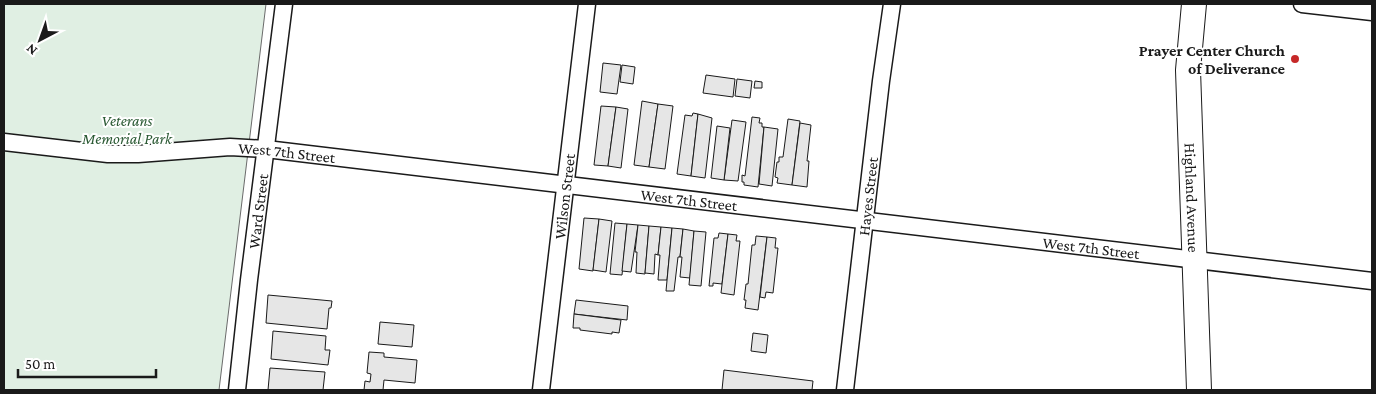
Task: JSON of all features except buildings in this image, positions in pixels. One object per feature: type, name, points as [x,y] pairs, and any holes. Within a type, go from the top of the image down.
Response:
[{"type":"main road","name":"Highland Avenue","points":[[1194,4],[1188,70],[1199,390]]},
{"type":"street","name":"Ward Street","points":[[237,390],[284,4]]},
{"type":"street","name":"Wilson Street","points":[[541,390],[587,4]]},
{"type":"street","name":"Hayes Street","points":[[845,390],[881,81],[892,4]]},
{"type":"street","points":[[1302,4],[1372,12]]},
{"type":"street","name":"West 7th Street","points":[[4,142],[108,154],[138,154],[230,147],[266,149],[1372,281]]},
{"type":"green space","name":"Veterans Memorial Park","points":[[4,4],[266,4],[219,390],[4,390]]},
{"type":"place","name":"Prayer Center Church of Deliverance","points":[[1295,59]]}]
